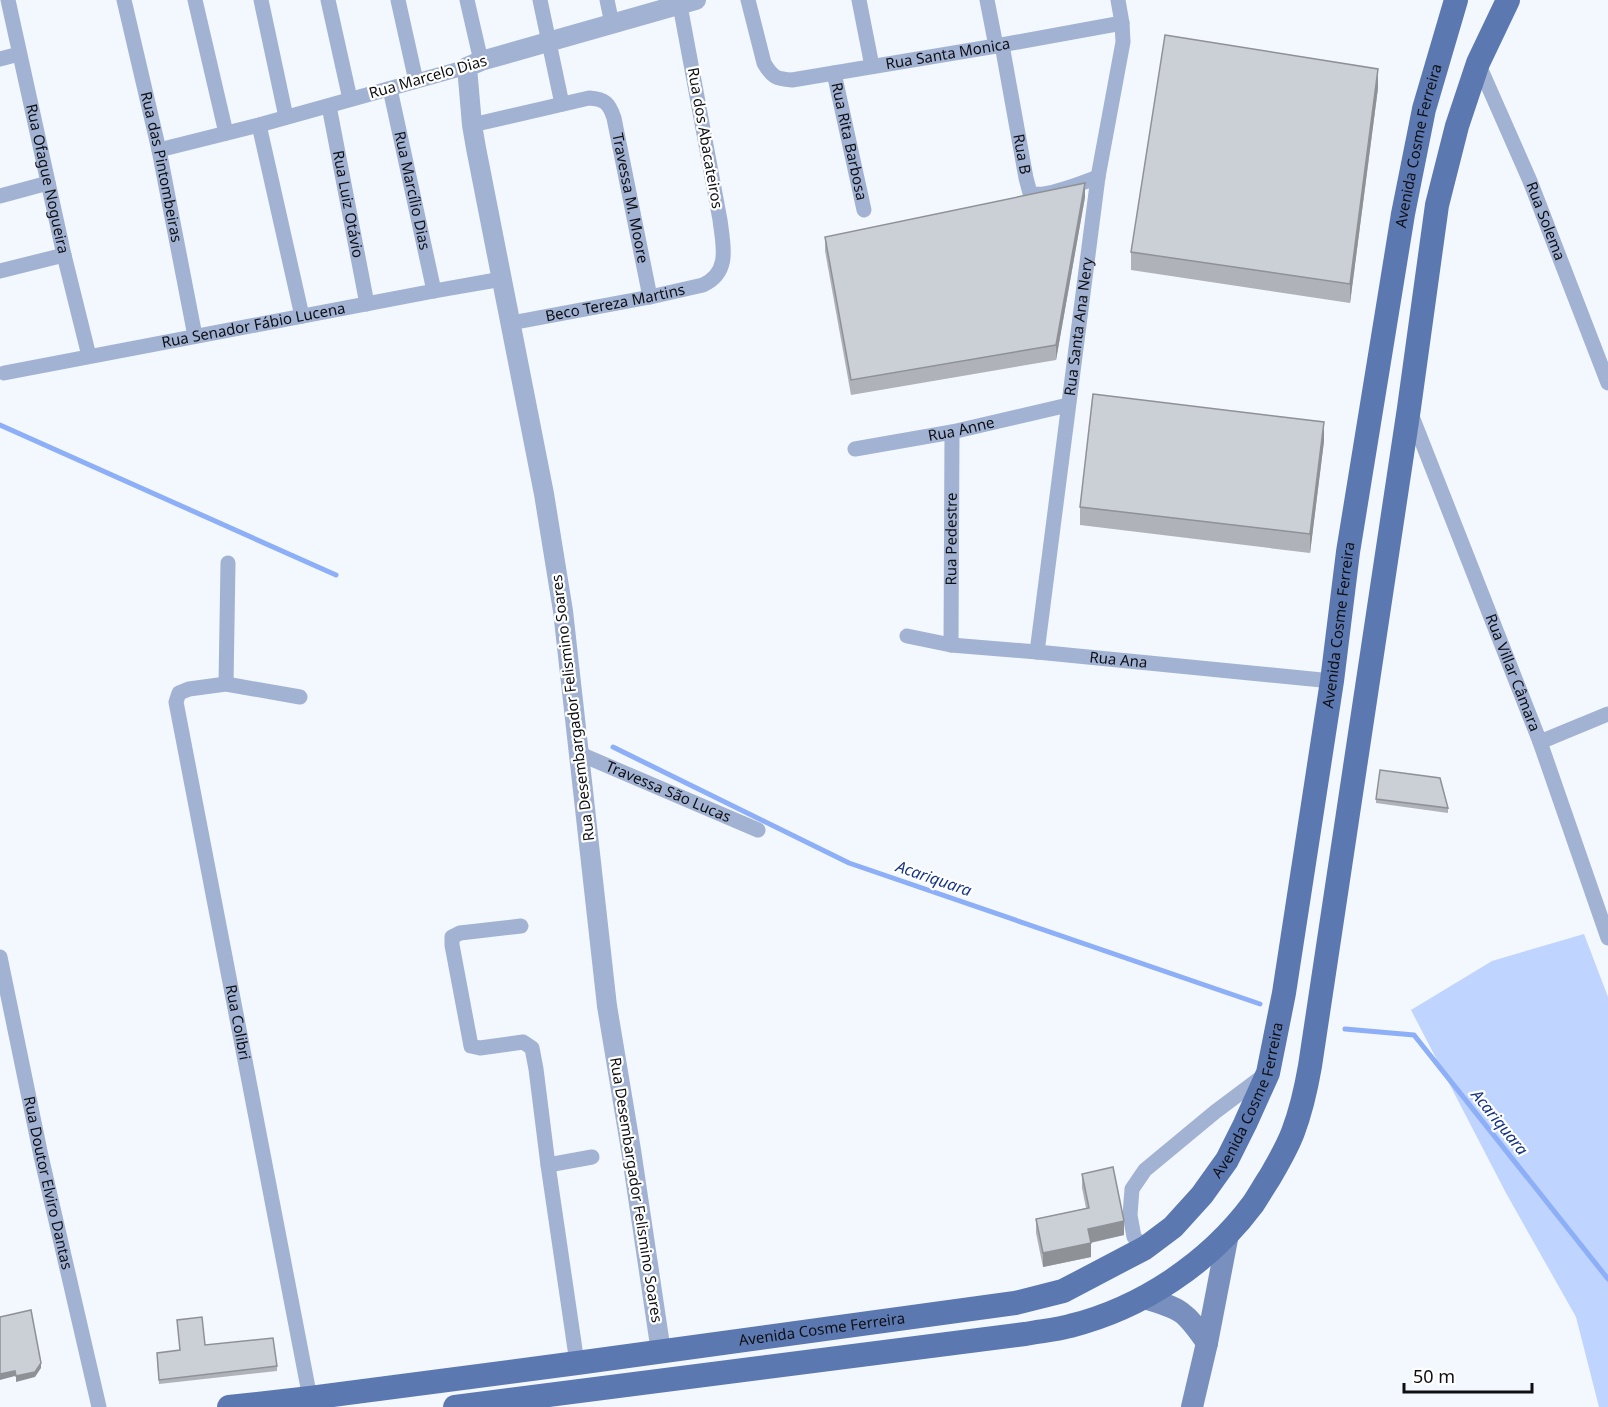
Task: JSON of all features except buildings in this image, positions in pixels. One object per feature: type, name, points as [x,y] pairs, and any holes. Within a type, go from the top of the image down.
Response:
[{"type":"main road","name":"Avenida Cosme Ferreira","points":[[229,1407],[661,1352],[1015,1303],[1063,1291],[1145,1248],[1173,1227],[1202,1195],[1227,1160],[1268,1073],[1284,993],[1332,681],[1348,552],[1403,214],[1424,109],[1456,0]]},
{"type":"main road","name":"Avenida Cosme Ferreira","points":[[455,1407],[1070,1327],[1111,1313],[1144,1298],[1175,1278],[1201,1259],[1228,1234],[1253,1203],[1293,1134],[1303,1102],[1312,1055],[1409,408],[1437,205],[1456,126],[1478,63],[1508,0]]},
{"type":"main road","points":[[1192,1407],[1228,1234]]},
{"type":"main road","points":[[1144,1298],[1182,1311],[1192,1320],[1207,1343]]},
{"type":"street","name":"Rua Ofague Nogueira","points":[[8,0],[64,255],[89,356]]},
{"type":"street","name":"Rua das Pintombeiras","points":[[124,0],[159,150],[195,336]]},
{"type":"street","points":[[195,0],[226,133]]},
{"type":"street","points":[[261,0],[286,117]]},
{"type":"street","points":[[328,0],[350,99]]},
{"type":"street","points":[[398,0],[416,81]]},
{"type":"street","points":[[468,0],[474,64]]},
{"type":"street","points":[[472,125],[562,104],[540,0]]},
{"type":"street","points":[[607,0],[612,24]]},
{"type":"street","name":"Rua Santa Monica","points":[[748,0],[761,57],[769,72],[779,79],[792,80],[1122,23]]},
{"type":"street","points":[[859,0],[872,66]]},
{"type":"street","points":[[987,0],[999,45]]},
{"type":"street","name":"Rua Santa Ana Nery","points":[[1037,652],[1098,177],[1123,42],[1118,0]]},
{"type":"street","name":"Rua Marcelo Dias","points":[[159,150],[390,89],[685,1]]},
{"type":"street","name":"Rua dos Abacateiros","points":[[685,1],[722,232],[724,251],[722,267],[717,275]]},
{"type":"street","name":"Rua B","points":[[999,45],[1030,193],[1045,194],[1098,177]]},
{"type":"street","points":[[0,58],[19,54]]},
{"type":"street","name":"Rua Solema","points":[[1478,63],[1530,181],[1608,383]]},
{"type":"street","name":"Rua Desembargador Felismino Soares","points":[[474,64],[472,125],[544,494],[563,611],[607,1006],[661,1352]]},
{"type":"street","name":"Rua Rita Barbosa","points":[[834,73],[864,210]]},
{"type":"street","name":"Rua Marcílio Dias","points":[[390,89],[434,291]]},
{"type":"street","name":"Travessa M. Moore","points":[[562,104],[598,98],[609,106],[614,118],[650,297]]},
{"type":"street","name":"Rua Luiz Otávio","points":[[329,106],[366,304]]},
{"type":"street","points":[[259,125],[302,316]]},
{"type":"street","points":[[0,196],[48,183]]},
{"type":"street","points":[[0,271],[64,255]]},
{"type":"street","name":"Beco Tereza Martins","points":[[511,323],[703,285],[717,275]]},
{"type":"street","name":"Rua Senador Fábio Lucena","points":[[4,373],[502,279]]},
{"type":"street","name":"Rua Anne","points":[[855,449],[952,432],[1068,405]]},
{"type":"street","name":"Rua Villar Câmara","points":[[1409,408],[1540,741],[1606,928]]},
{"type":"street","name":"Rua Pedestre","points":[[951,645],[952,432]]},
{"type":"street","points":[[226,684],[228,563]]},
{"type":"street","name":"Rua Ana","points":[[907,636],[951,645],[1332,681]]},
{"type":"street","name":"Rua Colibri","points":[[300,696],[226,684],[183,691],[177,697],[176,706],[310,1398]]},
{"type":"street","points":[[1540,741],[1608,714]]},
{"type":"street","name":"Travessa São Lucas","points":[[580,754],[758,830]]},
{"type":"street","points":[[521,926],[460,933],[452,938],[452,945],[471,1046],[480,1048],[523,1042],[532,1048],[577,1363]]},
{"type":"street","name":"Rua Doutor Elviro Dantas","points":[[0,957],[41,1156],[99,1407]]},
{"type":"street","points":[[1145,1248],[1134,1237],[1130,1215],[1132,1189],[1139,1178],[1145,1170],[1215,1112],[1268,1073]]},
{"type":"street","points":[[548,1165],[592,1157]]},
{"type":"shaded area","points":[[1584,934],[1608,997],[1608,1407],[1599,1407],[1576,1317],[1506,1193],[1411,1010],[1492,961]]},
{"type":"waterway","points":[[0,425],[336,575]]},
{"type":"waterway","name":"Acariquara","points":[[613,747],[849,863],[1260,1004]]},
{"type":"waterway","name":"Acariquara","points":[[1345,1029],[1414,1035],[1608,1279]]}]
